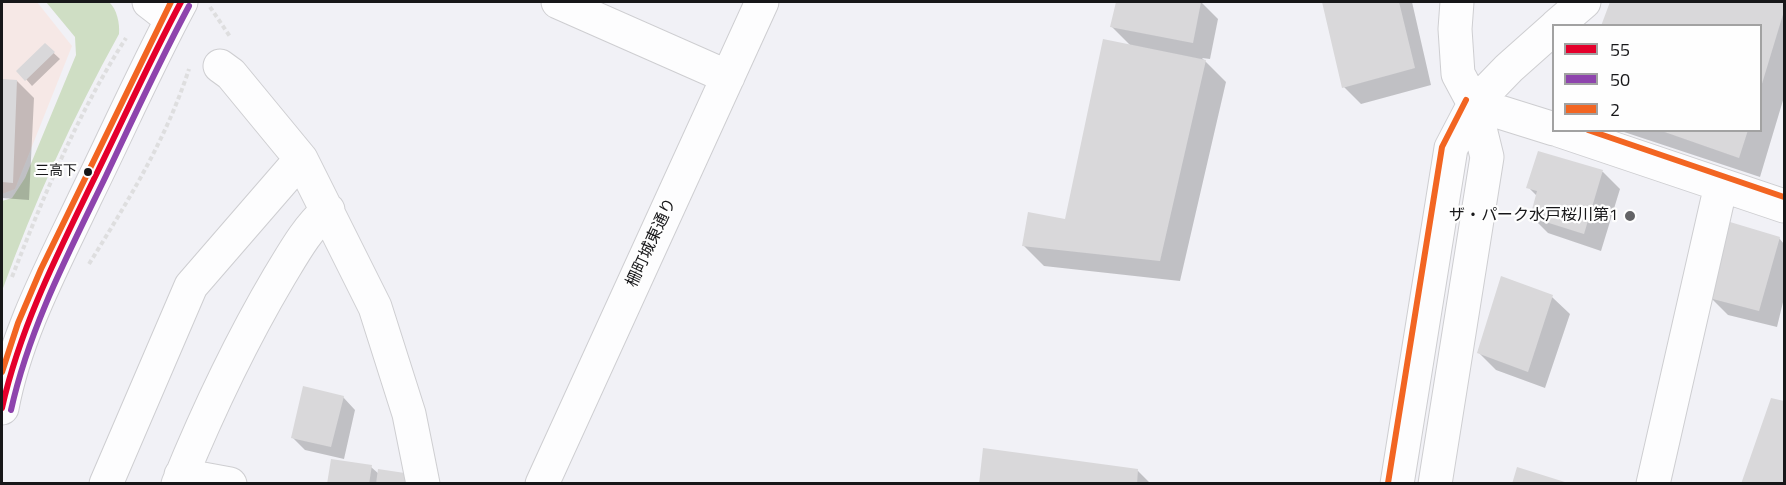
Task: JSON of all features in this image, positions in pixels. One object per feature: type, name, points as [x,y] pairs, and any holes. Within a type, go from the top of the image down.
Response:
[{"type":"main road","points":[[558,2],[728,77]]},
{"type":"main road","name":"柵町城東通り","points":[[542,483],[762,2]]},
{"type":"main road","points":[[1435,483],[1487,157],[1474,104],[1458,74],[1455,29],[1457,2]]},
{"type":"main road","points":[[1558,24],[1584,2]]},
{"type":"main road","points":[[2,408],[5,388],[23,333],[167,7]]},
{"type":"main road","points":[[1397,483],[1451,148],[1474,104],[1509,68],[1552,30]]},
{"type":"main road","points":[[205,67],[231,74],[301,159],[328,210],[375,307],[409,414],[423,483]]},
{"type":"main road","points":[[1474,104],[1552,129]]},
{"type":"main road","points":[[1562,132],[1785,206]]},
{"type":"main road","points":[[106,483],[191,286],[301,159]]},
{"type":"main road","points":[[1653,483],[1721,185]]},
{"type":"main road","points":[[231,483],[180,479],[249,329],[290,260],[317,220],[328,210]]},
{"type":"path","points":[[10,282],[70,138],[101,76],[128,35]]},
{"type":"path","points":[[86,270],[158,149],[181,96],[205,67]]},
{"type":"shaded area","points":[[2,2],[37,2],[72,46],[15,189],[2,194]]},
{"type":"green space","points":[[46,2],[109,2],[117,17],[119,34],[55,160],[2,291],[2,201],[12,198],[25,178],[76,55],[75,37]]},
{"type":"building","points":[[1116,2],[1201,2],[1193,43],[1110,27]]},
{"type":"building","points":[[1322,2],[1399,2],[1415,68],[1342,88]]},
{"type":"building","points":[[1610,2],[1784,2],[1784,11],[1762,84],[1762,24],[1602,24]]},
{"type":"building","points":[[1103,39],[1206,60],[1160,261],[1022,246],[1028,212],[1065,219]]},
{"type":"building","points":[[45,43],[55,52],[25,81],[16,71]]},
{"type":"building","points":[[2,79],[17,80],[13,183],[2,182]]},
{"type":"building","points":[[1665,132],[1747,132],[1739,158]]},
{"type":"building","points":[[1538,151],[1603,170],[1584,234],[1530,217],[1537,191],[1526,188]]},
{"type":"building","points":[[1730,222],[1780,237],[1759,311],[1709,298]]},
{"type":"building","points":[[1501,276],[1553,295],[1528,372],[1477,353]]},
{"type":"building","points":[[303,386],[344,396],[331,447],[291,438]]},
{"type":"building","points":[[1771,398],[1784,401],[1784,484],[1741,484]]},
{"type":"building","points":[[983,448],[1138,469],[1137,484],[979,484]]},
{"type":"building","points":[[331,459],[372,465],[369,484],[327,484]]},
{"type":"building","points":[[1517,467],[1568,483],[1568,484],[1512,484]]},
{"type":"building","points":[[378,469],[418,475],[419,484],[376,484]]},
{"type":"transit line","name":"2","points":[[2,372],[18,323],[41,269],[171,2]]},
{"type":"transit line","name":"55","points":[[2,408],[19,348],[41,291],[181,2]]},
{"type":"transit line","name":"50","points":[[11,410],[28,351],[50,293],[189,6]]},
{"type":"transit line","name":"2","points":[[1388,483],[1442,147],[1466,100]]},
{"type":"transit line","name":"2","points":[[1594,132],[1784,197]]},
{"type":"place","name":"三高下","points":[[88,172]]},
{"type":"place","name":"ザ・パーク水戸桜川第1","points":[[1630,216]]}]
